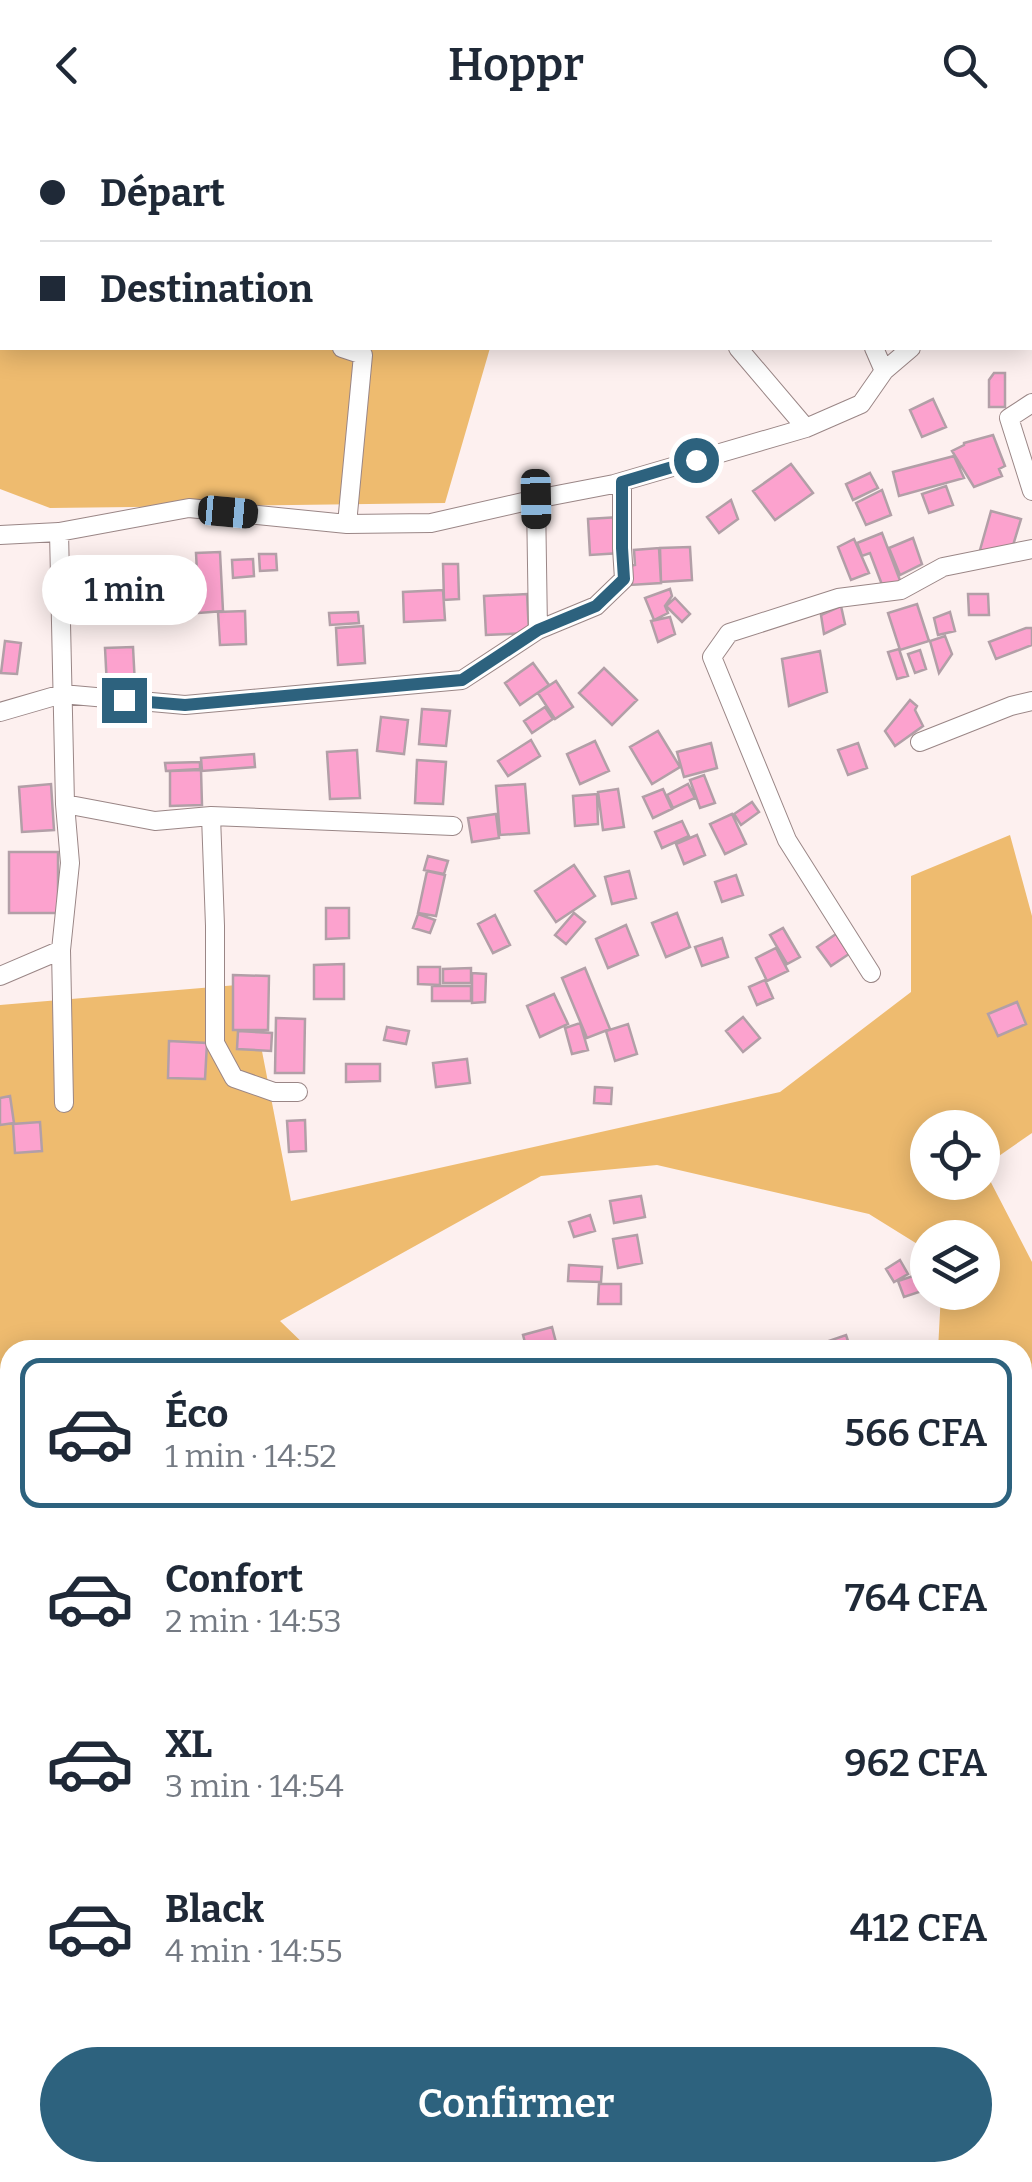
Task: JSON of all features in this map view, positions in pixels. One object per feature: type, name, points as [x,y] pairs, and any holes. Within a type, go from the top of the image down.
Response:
[{"type":"street","points":[[347,524],[363,355],[348,350]]},
{"type":"street","points":[[740,350],[806,428]]},
{"type":"street","points":[[875,350],[884,371]]},
{"type":"street","points":[[0,534],[59,532],[189,508],[347,524],[431,523],[622,482],[806,428],[861,404],[884,371],[908,350]]},
{"type":"street","points":[[1032,403],[1009,418],[1032,491]]},
{"type":"street","points":[[0,712],[62,694],[185,705],[462,680],[538,630],[596,606],[624,579],[622,482]]},
{"type":"street","points":[[536,499],[538,630]]},
{"type":"street","points":[[59,532],[65,804],[70,863],[61,950],[64,1103]]},
{"type":"street","points":[[871,973],[787,840],[712,657],[729,633],[838,598],[901,590],[943,566],[1032,549]]},
{"type":"street","points":[[920,742],[1032,701]]},
{"type":"street","points":[[65,804],[155,821],[211,816],[454,826]]},
{"type":"street","points":[[211,816],[216,1043],[234,1078],[274,1092],[298,1092]]},
{"type":"street","points":[[0,976],[61,950]]},
{"type":"shaded area","points":[[0,350],[489,350],[445,503],[50,508],[0,489]]},
{"type":"shaded area","points":[[1010,835],[1032,916],[1032,1133],[1000,1155],[1000,1110],[910,1110],[910,1200],[1000,1200],[1032,1262],[1032,1340],[939,1340],[940,1310],[1000,1310],[1000,1220],[910,1220],[910,1239],[869,1214],[657,1165],[541,1176],[280,1321],[300,1340],[0,1340],[0,1005],[249,984],[291,1201],[780,1092],[911,992],[911,876]]},
{"type":"building","points":[[994,373],[1005,373],[1005,407],[989,407],[989,380]]},
{"type":"building","points":[[933,399],[946,427],[922,437],[910,410]]},
{"type":"building","points":[[993,435],[1005,466],[999,469],[1002,476],[974,487],[952,451],[964,443]]},
{"type":"building","points":[[954,456],[964,478],[899,496],[893,472]]},
{"type":"building","points":[[791,464],[813,493],[775,520],[753,491]]},
{"type":"building","points":[[870,473],[878,488],[853,500],[846,484]]},
{"type":"building","points":[[946,486],[953,505],[929,513],[922,494]]},
{"type":"building","points":[[882,490],[891,515],[866,525],[856,503]]},
{"type":"building","points":[[731,500],[738,519],[719,533],[707,517]]},
{"type":"building","points":[[991,511],[1021,519],[1011,552],[980,550]]},
{"type":"building","points":[[619,517],[621,553],[590,555],[588,519]]},
{"type":"building","points":[[882,533],[901,583],[884,590],[870,553],[862,556],[857,543]]},
{"type":"building","points":[[913,538],[922,564],[900,575],[889,548]]},
{"type":"building","points":[[854,539],[869,573],[851,580],[838,547]]},
{"type":"building","points":[[690,547],[692,580],[661,582],[660,548]]},
{"type":"building","points":[[659,548],[661,583],[630,585],[629,566],[635,565],[634,550]]},
{"type":"building","points":[[220,552],[223,611],[199,613],[196,553]]},
{"type":"building","points":[[259,554],[276,554],[277,570],[260,571]]},
{"type":"building","points":[[253,559],[254,576],[233,578],[232,560]]},
{"type":"building","points":[[443,564],[458,564],[459,599],[444,600]]},
{"type":"building","points":[[670,589],[672,596],[665,606],[668,613],[654,620],[645,598]]},
{"type":"building","points":[[443,590],[445,620],[404,622],[403,592]]},
{"type":"building","points":[[527,594],[529,633],[486,635],[484,596]]},
{"type":"building","points":[[968,594],[988,594],[989,615],[969,615]]},
{"type":"building","points":[[675,598],[690,614],[682,622],[666,606]]},
{"type":"building","points":[[917,604],[929,641],[900,650],[888,613]]},
{"type":"building","points":[[841,606],[845,624],[824,634],[821,615]]},
{"type":"building","points":[[245,611],[246,644],[220,645],[218,612]]},
{"type":"building","points":[[358,612],[359,623],[330,625],[329,613]]},
{"type":"building","points":[[950,612],[955,631],[938,635],[934,618]]},
{"type":"building","points":[[670,617],[675,634],[658,642],[651,621]]},
{"type":"building","points":[[363,626],[365,663],[338,665],[336,628]]},
{"type":"building","points":[[1032,628],[1032,645],[996,659],[989,642]]},
{"type":"building","points":[[945,636],[952,654],[939,673],[930,641]]},
{"type":"building","points":[[5,641],[21,643],[17,674],[1,673]]},
{"type":"building","points":[[133,647],[135,685],[107,687],[105,648]]},
{"type":"building","points":[[899,649],[908,676],[897,679],[888,652]]},
{"type":"building","points":[[920,650],[926,669],[915,673],[908,654]]},
{"type":"building","points":[[820,651],[827,692],[789,706],[782,659]]},
{"type":"building","points":[[533,663],[549,685],[520,705],[505,683]]},
{"type":"building","points":[[604,668],[637,700],[612,725],[579,693]]},
{"type":"building","points":[[556,681],[573,707],[555,719],[538,693]]},
{"type":"building","points":[[910,700],[917,706],[915,710],[923,726],[895,746],[885,731]]},
{"type":"building","points":[[545,707],[553,719],[532,733],[524,721]]},
{"type":"building","points":[[422,709],[450,711],[446,746],[419,744]]},
{"type":"building","points":[[381,717],[408,720],[404,754],[377,751]]},
{"type":"building","points":[[658,731],[680,767],[652,784],[630,747]]},
{"type":"building","points":[[531,740],[540,756],[508,776],[498,761]]},
{"type":"building","points":[[595,741],[609,771],[580,784],[567,754]]},
{"type":"building","points":[[711,743],[717,768],[684,777],[677,752]]},
{"type":"building","points":[[858,743],[867,768],[848,775],[838,750]]},
{"type":"building","points":[[357,750],[360,798],[330,799],[327,752]]},
{"type":"building","points":[[254,754],[255,767],[202,771],[201,758]]},
{"type":"building","points":[[417,760],[446,762],[443,804],[415,803]]},
{"type":"building","points":[[200,762],[200,769],[166,771],[165,763]]},
{"type":"building","points":[[201,770],[202,805],[170,806],[170,771]]},
{"type":"building","points":[[704,775],[715,803],[700,808],[690,780]]},
{"type":"building","points":[[51,784],[54,830],[22,832],[19,787]]},
{"type":"building","points":[[525,784],[529,833],[500,835],[496,786]]},
{"type":"building","points":[[688,784],[695,798],[673,808],[667,795]]},
{"type":"building","points":[[618,789],[624,827],[603,830],[598,792]]},
{"type":"building","points":[[663,789],[672,809],[653,818],[643,797]]},
{"type":"building","points":[[597,794],[598,824],[575,826],[573,796]]},
{"type":"building","points":[[752,802],[759,812],[741,825],[734,814]]},
{"type":"building","points":[[496,814],[499,838],[472,842],[468,818]]},
{"type":"building","points":[[732,814],[746,844],[725,854],[710,824]]},
{"type":"building","points":[[682,821],[689,836],[662,848],[655,832]]},
{"type":"building","points":[[697,835],[705,855],[684,864],[676,844]]},
{"type":"building","points":[[9,852],[58,852],[58,913],[9,913]]},
{"type":"building","points":[[428,856],[448,861],[444,874],[424,870]]},
{"type":"building","points":[[574,865],[595,896],[556,922],[535,891]]},
{"type":"building","points":[[427,871],[445,875],[436,916],[418,913]]},
{"type":"building","points":[[629,871],[636,898],[612,904],[605,877]]},
{"type":"building","points":[[736,875],[743,895],[722,902],[715,882]]},
{"type":"building","points":[[326,908],[349,908],[349,938],[326,939]]},
{"type":"building","points":[[574,913],[585,922],[566,944],[555,935]]},
{"type":"building","points":[[677,913],[690,947],[666,957],[652,923]]},
{"type":"building","points":[[418,914],[435,920],[430,933],[413,928]]},
{"type":"building","points":[[495,915],[510,945],[493,953],[478,924]]},
{"type":"building","points":[[626,925],[638,955],[608,968],[596,939]]},
{"type":"building","points":[[783,928],[800,957],[787,964],[770,935]]},
{"type":"building","points":[[836,934],[849,954],[831,966],[817,947]]},
{"type":"building","points":[[722,938],[728,957],[702,966],[695,947]]},
{"type":"building","points":[[776,948],[788,971],[767,981],[756,958]]},
{"type":"building","points":[[344,964],[344,999],[314,999],[314,965]]},
{"type":"building","points":[[418,967],[440,967],[440,985],[418,984]]},
{"type":"building","points":[[471,968],[471,983],[443,983],[443,969]]},
{"type":"building","points":[[585,968],[610,1029],[587,1038],[562,978]]},
{"type":"building","points":[[472,973],[486,974],[485,1002],[472,1003]]},
{"type":"building","points":[[233,975],[269,976],[268,1030],[233,1030]]},
{"type":"building","points":[[765,980],[773,998],[757,1005],[749,987]]},
{"type":"building","points":[[432,986],[471,986],[471,1001],[432,1001]]},
{"type":"building","points":[[554,994],[568,1024],[540,1037],[527,1006]]},
{"type":"building","points":[[1017,1002],[1026,1024],[998,1036],[988,1014]]},
{"type":"building","points":[[743,1017],[760,1038],[743,1052],[726,1031]]},
{"type":"building","points":[[276,1018],[305,1019],[304,1073],[275,1073]]},
{"type":"building","points":[[580,1023],[588,1050],[572,1054],[565,1028]]},
{"type":"building","points":[[628,1024],[637,1054],[615,1061],[606,1031]]},
{"type":"building","points":[[387,1027],[409,1031],[406,1044],[384,1040]]},
{"type":"building","points":[[238,1031],[272,1033],[271,1051],[237,1049]]},
{"type":"building","points":[[169,1041],[207,1043],[205,1079],[168,1078]]},
{"type":"building","points":[[467,1059],[470,1083],[436,1087],[433,1063]]},
{"type":"building","points":[[346,1064],[380,1064],[380,1081],[346,1082]]},
{"type":"building","points":[[595,1087],[612,1088],[611,1104],[594,1103]]},
{"type":"building","points":[[10,1096],[14,1123],[0,1125],[0,1098]]},
{"type":"building","points":[[305,1120],[306,1151],[289,1152],[287,1121]]},
{"type":"building","points":[[40,1122],[42,1151],[15,1153],[13,1124]]},
{"type":"building","points":[[641,1196],[645,1217],[614,1223],[610,1201]]},
{"type":"building","points":[[590,1215],[595,1231],[574,1237],[569,1222]]},
{"type":"building","points":[[637,1235],[642,1263],[618,1268],[613,1239]]},
{"type":"building","points":[[900,1260],[908,1274],[894,1282],[886,1269]]},
{"type":"building","points":[[569,1265],[602,1267],[601,1282],[568,1281]]},
{"type":"building","points":[[910,1277],[910,1295],[904,1297],[898,1281]]},
{"type":"building","points":[[599,1284],[621,1284],[621,1304],[598,1304]]},
{"type":"building","points":[[552,1327],[555,1340],[524,1340],[523,1335]]},
{"type":"route","points":[[124,700],[185,705],[462,680],[538,630],[596,606],[624,579],[622,482],[696,460]]}]
